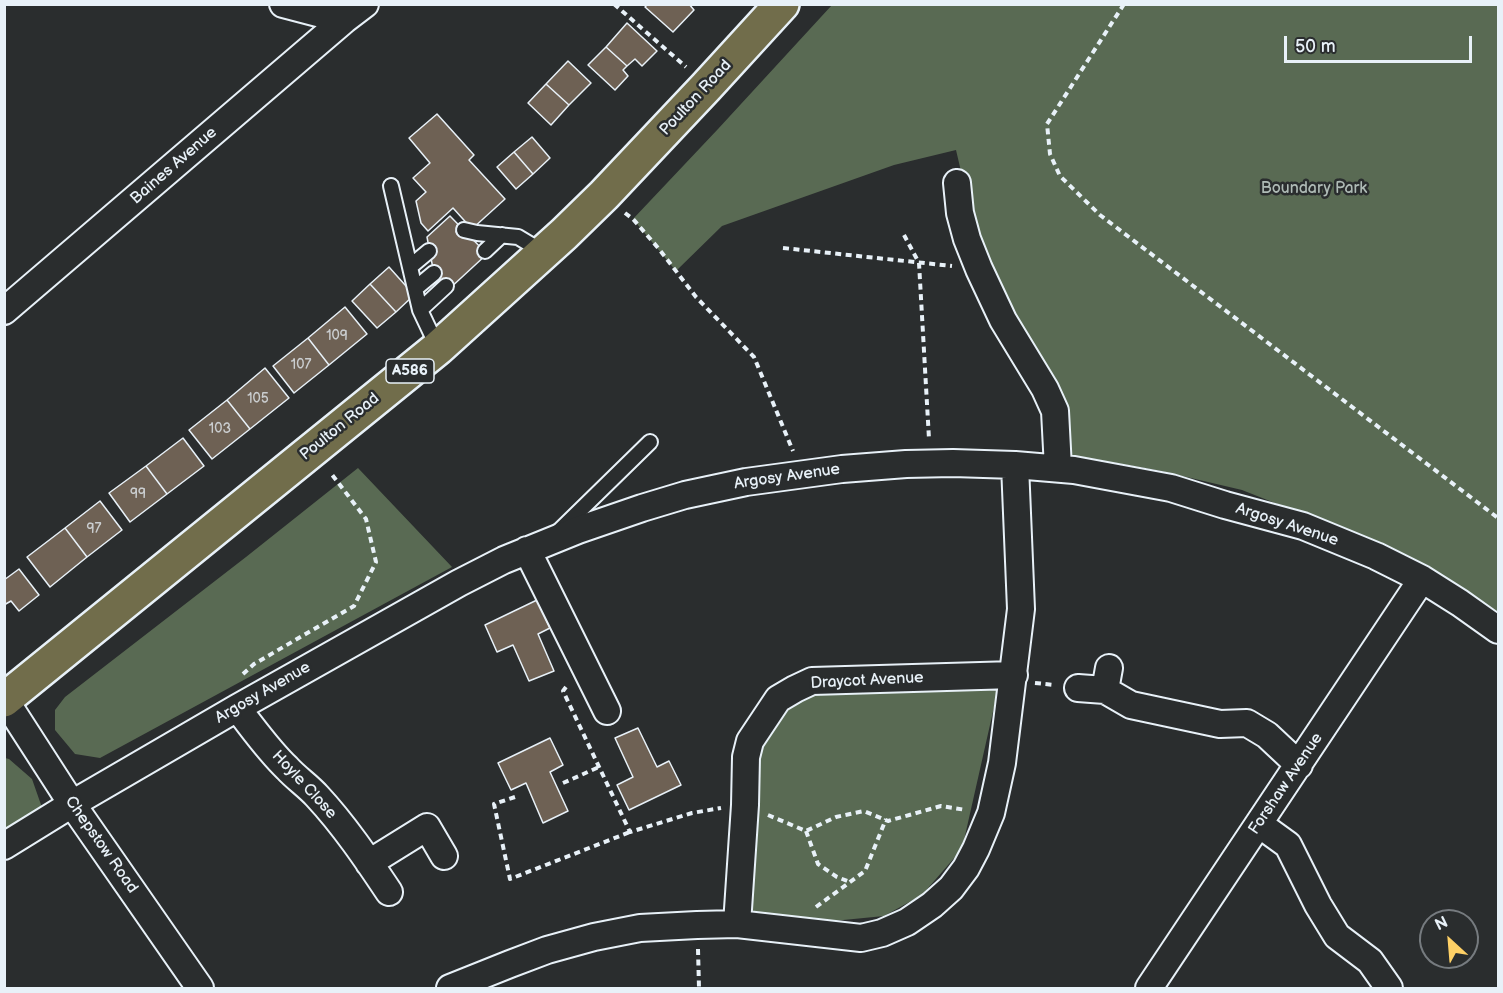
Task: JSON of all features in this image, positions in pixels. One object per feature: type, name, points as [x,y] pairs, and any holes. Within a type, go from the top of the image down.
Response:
[{"type":"main road","name":"Poulton Road","points":[[5,700],[438,348],[604,195],[782,4]]},
{"type":"street","points":[[283,4],[344,20]]},
{"type":"street","name":"Baines Avenue","points":[[4,311],[365,4]]},
{"type":"street","points":[[957,183],[960,213],[978,269],[1003,320],[1045,389],[1055,411],[1058,468]]},
{"type":"street","name":"Argosy Avenue","points":[[4,846],[237,708],[504,560],[578,530],[642,508],[685,495],[746,482],[842,469],[931,464],[1015,465],[1058,468],[1171,488],[1303,526],[1376,556],[1422,579],[1498,630]]},
{"type":"street","points":[[450,988],[547,950],[594,937],[640,928],[737,924],[861,938],[882,933],[907,922],[932,905],[951,888],[966,868],[991,813],[1002,763],[1021,609],[1015,465]]},
{"type":"street","points":[[537,546],[583,663],[607,711]]},
{"type":"street","name":"Forshaw Avenue","points":[[1149,988],[1422,579]]},
{"type":"street","name":"Draycot Avenue","points":[[737,924],[746,757],[750,741],[778,699],[812,681],[1014,678]]},
{"type":"street","points":[[1078,688],[1107,679],[1131,705],[1220,724],[1247,723],[1267,735],[1299,765]]},
{"type":"street","name":"Chepstow Road","points":[[5,700],[72,804],[200,988]]},
{"type":"street","name":"Hoyle Close","points":[[237,708],[287,768],[316,795],[335,817],[389,892]]},
{"type":"street","points":[[1259,824],[1288,845],[1318,905],[1337,936],[1370,961],[1389,988]]},
{"type":"street","points":[[369,862],[427,828],[444,856]]},
{"type":"lane","points":[[391,186],[420,310],[438,348]]},
{"type":"lane","points":[[471,233],[518,237],[543,252]]},
{"type":"lane","points":[[485,251],[502,235]]},
{"type":"lane","points":[[411,266],[429,250]]},
{"type":"lane","points":[[416,288],[434,273]]},
{"type":"lane","points":[[420,310],[446,286]]},
{"type":"lane","points":[[537,546],[650,442]]},
{"type":"path","points":[[614,4],[690,70],[706,87]]},
{"type":"path","points":[[1124,4],[1047,124],[1050,154],[1060,176],[1100,215],[1498,518]]},
{"type":"path","points":[[604,195],[633,219],[696,297],[754,357],[802,474]]},
{"type":"path","points":[[904,235],[919,263],[931,464]]},
{"type":"path","points":[[783,249],[978,269]]},
{"type":"path","points":[[237,708],[226,688],[254,664],[354,606],[376,562],[366,519],[313,450]]},
{"type":"path","points":[[583,663],[563,691],[630,832]]},
{"type":"path","points":[[1014,678],[1078,688]]},
{"type":"path","points":[[563,783],[599,767]]},
{"type":"path","points":[[515,796],[494,804],[510,879],[630,832],[692,813],[745,805],[806,831],[836,817],[864,811],[888,821],[941,806],[991,813]]},
{"type":"path","points":[[784,930],[865,871],[885,819]]},
{"type":"path","points":[[806,831],[818,864],[837,877],[850,882]]},
{"type":"path","points":[[698,925],[699,988]]},
{"type":"green space","name":"Boundary Park","points":[[832,5],[1498,5],[1498,613],[1434,570],[1386,547],[1242,490],[1161,471],[1071,455],[1065,416],[1055,377],[1010,311],[982,249],[956,150],[894,165],[722,226],[676,271],[633,219]]},
{"type":"green space","points":[[358,468],[452,567],[100,758],[75,754],[55,730],[55,710],[65,697]]},
{"type":"green space","points":[[999,685],[962,849],[922,895],[884,916],[823,922],[748,913],[758,739],[782,707],[812,689]]},
{"type":"green space","points":[[5,758],[32,779],[46,819],[5,846]]},
{"type":"building","points":[[648,4],[689,4],[694,10],[673,32],[645,7]]},
{"type":"building","points":[[627,23],[657,51],[642,66],[635,59],[627,66],[606,47]]},
{"type":"building","points":[[606,47],[627,66],[623,70],[628,76],[615,90],[588,65]]},
{"type":"building","points":[[568,61],[591,83],[569,105],[546,84]]},
{"type":"building","points":[[546,84],[569,105],[551,125],[528,103]]},
{"type":"building","points":[[437,114],[474,155],[469,160],[505,199],[472,229],[453,208],[428,231],[421,223],[416,201],[426,192],[413,178],[430,163],[409,138]]},
{"type":"building","points":[[532,137],[550,158],[533,174],[514,152]]},
{"type":"building","points":[[514,152],[533,174],[516,189],[497,167]]},
{"type":"building","points":[[450,216],[487,254],[448,290],[434,274],[427,237]]},
{"type":"building","points":[[389,267],[414,295],[396,312],[370,284]]},
{"type":"building","points":[[370,284],[396,312],[377,328],[352,301]]},
{"type":"building","points":[[345,307],[367,334],[329,365],[308,338]]},
{"type":"building","points":[[308,338],[329,365],[294,393],[273,366]]},
{"type":"building","points":[[265,368],[289,398],[250,429],[227,400]]},
{"type":"building","points":[[227,400],[250,429],[212,459],[189,430]]},
{"type":"building","points":[[183,438],[204,466],[167,494],[146,466]]},
{"type":"building","points":[[146,466],[167,494],[130,522],[109,493]]},
{"type":"building","points":[[100,501],[122,530],[87,557],[65,528]]},
{"type":"building","points":[[65,528],[87,557],[50,587],[27,557]]},
{"type":"building","points":[[19,569],[39,595],[19,611],[11,601],[4,605],[4,580]]},
{"type":"building","points":[[537,600],[550,628],[538,634],[554,671],[529,681],[513,645],[497,652],[485,625]]},
{"type":"building","points":[[638,728],[657,767],[669,761],[681,785],[629,810],[617,785],[633,777],[615,738]]},
{"type":"building","points":[[550,738],[563,765],[550,772],[568,811],[543,823],[526,783],[511,790],[498,763]]}]
